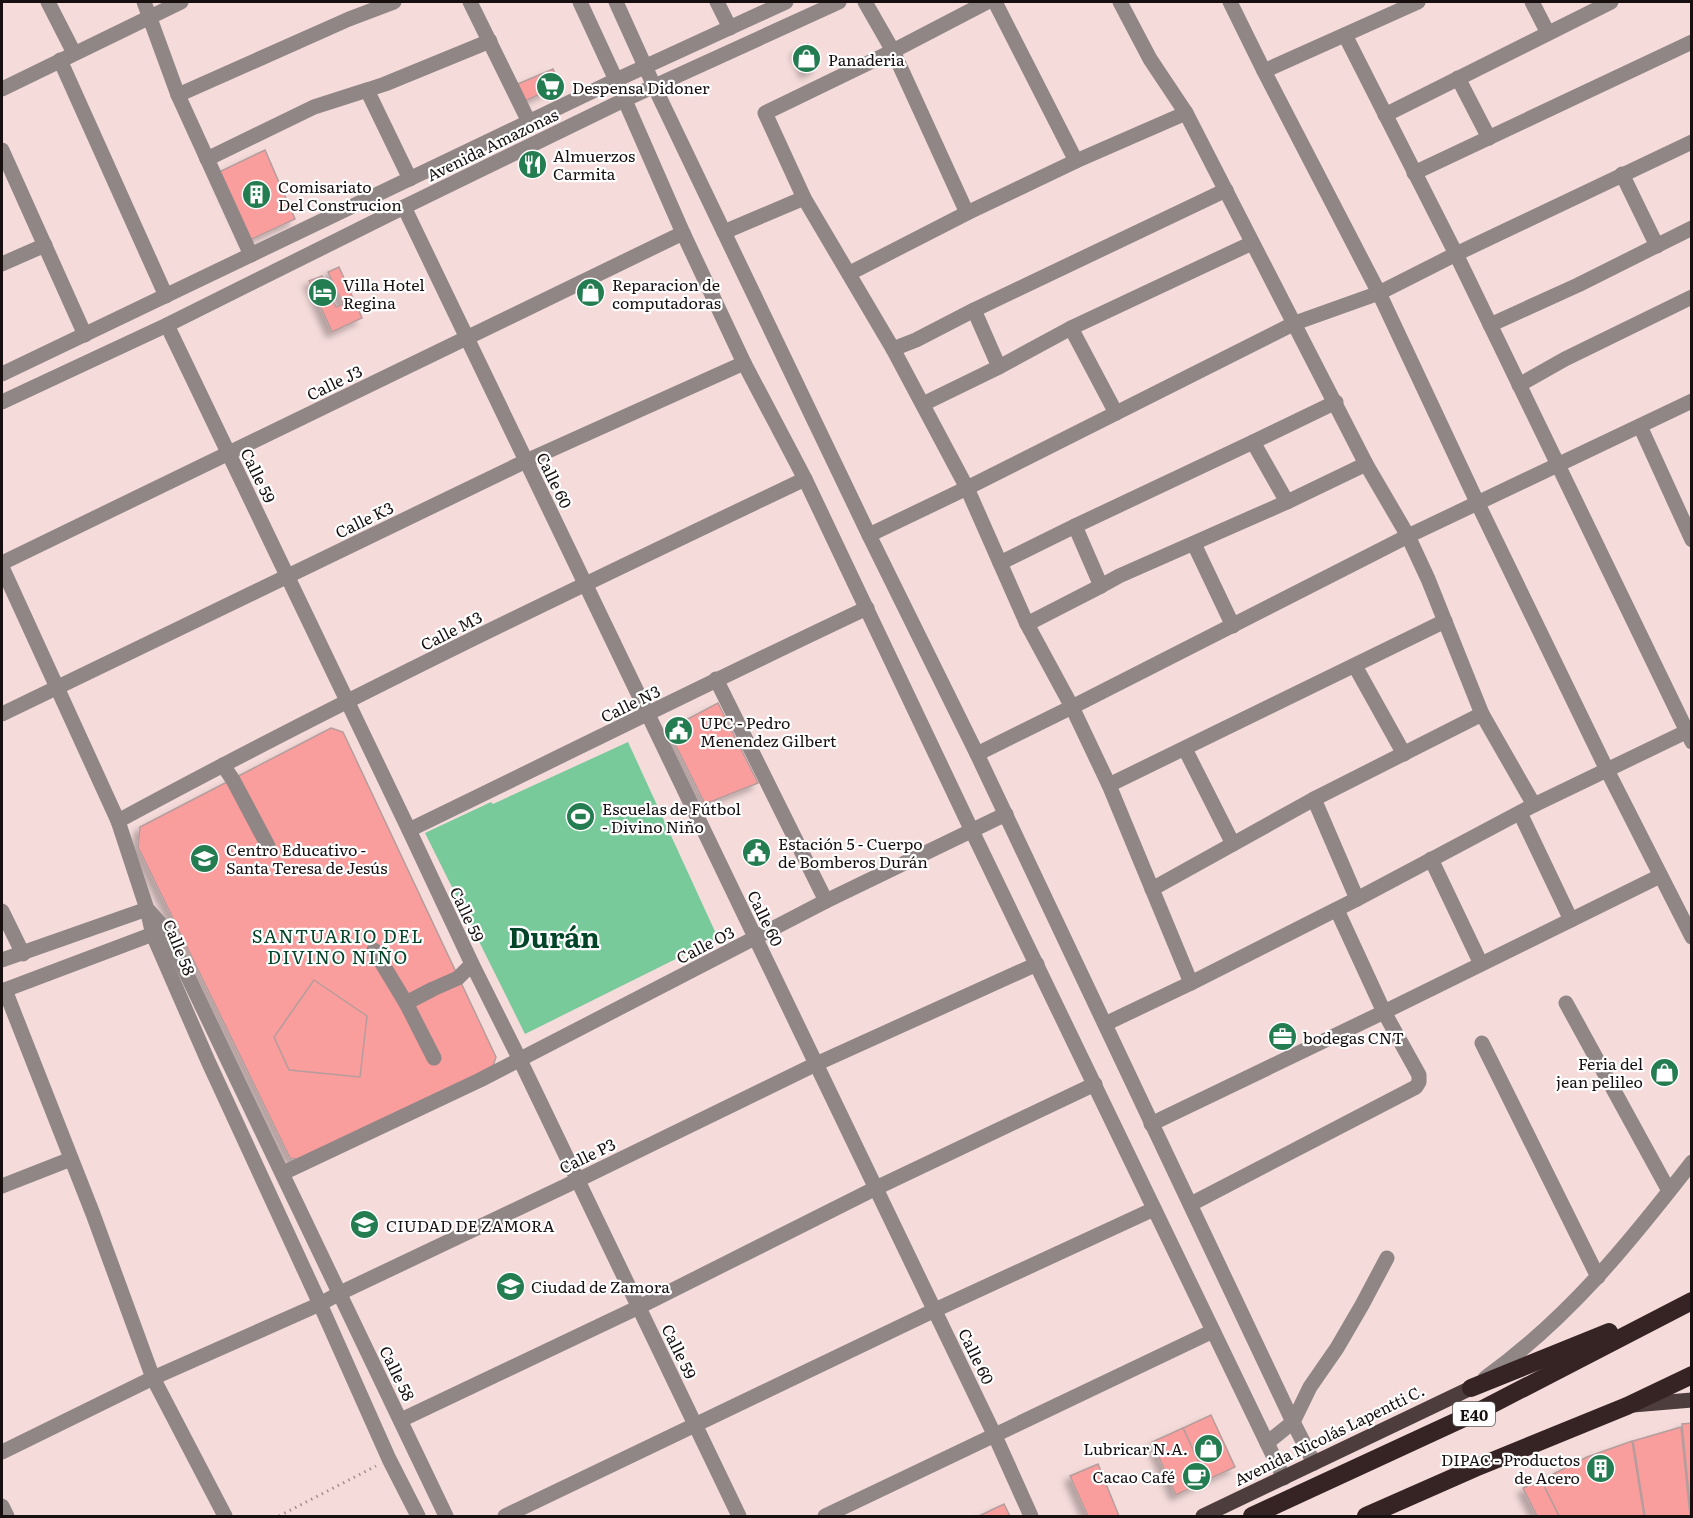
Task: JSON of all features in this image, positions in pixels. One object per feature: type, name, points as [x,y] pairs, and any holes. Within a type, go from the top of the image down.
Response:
[{"type":"highway","points":[[1471,1388],[1692,1300]]},
{"type":"highway","name":"E40","points":[[1252,1516],[1479,1412],[1692,1300]]},
{"type":"highway","points":[[1366,1516],[1475,1468],[1627,1406],[1692,1375]]},
{"type":"main road","name":"Avenida Nicolás Lapentti C.","points":[[1203,1516],[1471,1388]]},
{"type":"main road","points":[[1627,1406],[1692,1400]]},
{"type":"street","points":[[48,2],[74,53]]},
{"type":"street","points":[[144,2],[178,95],[251,255]]},
{"type":"street","points":[[2,89],[181,2]]},
{"type":"street","points":[[178,95],[349,19],[394,2]]},
{"type":"street","points":[[470,2],[529,122]]},
{"type":"street","points":[[580,2],[744,363],[805,479],[1284,1478]]},
{"type":"street","points":[[616,2],[654,86],[869,535],[1006,814],[1151,1124],[1314,1463]]},
{"type":"street","points":[[717,2],[730,28]]},
{"type":"street","name":"Avenida Amazonas","points":[[2,374],[645,66],[786,2]]},
{"type":"street","name":"Avenida Amazonas","points":[[2,402],[167,325],[624,100],[839,2]]},
{"type":"street","points":[[865,2],[893,51],[967,213]]},
{"type":"street","points":[[987,2],[765,113],[804,198],[893,349],[968,488],[1027,624],[1072,707],[1108,785],[1191,983]]},
{"type":"street","points":[[995,2],[1076,161]]},
{"type":"street","points":[[1120,2],[1150,59],[1186,113],[1366,464],[1408,536],[1482,714],[1534,805]]},
{"type":"street","points":[[1230,2],[1379,293],[1607,770],[1692,937]]},
{"type":"street","points":[[1264,70],[1418,2]]},
{"type":"street","points":[[1532,2],[1548,33]]},
{"type":"street","points":[[1385,114],[1611,2]]},
{"type":"street","points":[[1105,1024],[1336,910],[1534,805],[1690,734],[1456,254],[1345,35]]},
{"type":"street","points":[[207,159],[314,107],[385,84],[490,41]]},
{"type":"street","points":[[1414,173],[1692,42]]},
{"type":"street","points":[[60,60],[166,296]]},
{"type":"street","points":[[1458,78],[1489,138]]},
{"type":"street","points":[[367,90],[410,179]]},
{"type":"street","points":[[849,273],[1076,161],[1186,113]]},
{"type":"street","points":[[869,535],[968,488],[1295,323],[1379,293],[1692,142]]},
{"type":"street","points":[[2,150],[7,177],[45,245],[85,335]]},
{"type":"street","points":[[1622,174],[1657,246]]},
{"type":"street","points":[[893,349],[1226,190]]},
{"type":"street","points":[[724,232],[804,198]]},
{"type":"street","name":"Calle 60","points":[[404,207],[935,1310],[1031,1516]]},
{"type":"street","points":[[1490,326],[1692,228]]},
{"type":"street","name":"Calle J3","points":[[2,562],[683,233]]},
{"type":"street","points":[[923,404],[999,367],[1071,328],[1252,243]]},
{"type":"street","points":[[2,264],[45,245]]},
{"type":"street","points":[[1519,385],[1565,359],[1692,297]]},
{"type":"street","points":[[974,310],[999,367]]},
{"type":"street","name":"Calle 59","points":[[167,325],[739,1516]]},
{"type":"street","points":[[1071,328],[1116,413]]},
{"type":"street","name":"Calle K3","points":[[2,714],[526,461],[744,363]]},
{"type":"street","points":[[977,754],[1408,536],[1692,401]]},
{"type":"street","points":[[1000,563],[1336,402]]},
{"type":"street","points":[[1640,426],[1685,510],[1692,540]]},
{"type":"street","points":[[1253,442],[1287,502]]},
{"type":"street","points":[[1027,624],[1119,576],[1287,502],[1366,464]]},
{"type":"street","name":"Calle M3","points":[[118,821],[223,765],[585,584],[805,479]]},
{"type":"street","points":[[1075,526],[1101,586]]},
{"type":"street","points":[[1194,544],[1233,626]]},
{"type":"street","points":[[2,567],[118,821],[147,909],[2,960]]},
{"type":"street","name":"Calle N3","points":[[409,830],[716,679],[867,608]]},
{"type":"street","points":[[1108,785],[1445,621]]},
{"type":"street","points":[[1356,666],[1404,754]]},
{"type":"street","points":[[716,679],[826,901]]},
{"type":"street","points":[[1152,889],[1314,800],[1482,714]]},
{"type":"street","points":[[1185,749],[1233,844]]},
{"type":"street","points":[[223,765],[268,846]]},
{"type":"street","points":[[1314,800],[1357,899]]},
{"type":"street","points":[[1520,813],[1571,920]]},
{"type":"street","name":"Calle O3","points":[[283,1173],[520,1060],[826,901],[1006,814]]},
{"type":"street","points":[[1431,859],[1481,964]]},
{"type":"street","points":[[1151,1124],[1660,876]]},
{"type":"street","name":"Calle 58","points":[[147,909],[283,1173],[446,1516]]},
{"type":"street","points":[[1191,1204],[1416,1087],[1419,1082],[1419,1076],[1384,1012],[1336,910]]},
{"type":"street","points":[[2,911],[23,954]]},
{"type":"street","points":[[159,932],[3,991],[71,1159],[153,1378],[225,1516]]},
{"type":"street","name":"Calle 58","points":[[159,932],[213,1071],[389,1459],[418,1516]]},
{"type":"street","points":[[374,950],[406,1003],[434,1058]]},
{"type":"street","points":[[406,1003],[458,978],[472,964]]},
{"type":"street","name":"Calle P3","points":[[2,1452],[153,1378],[320,1304],[816,1064],[1037,964]]},
{"type":"street","points":[[1566,1003],[1669,1191]]},
{"type":"street","points":[[1482,1043],[1598,1277]]},
{"type":"street","points":[[401,1420],[639,1307],[876,1188],[1095,1084]]},
{"type":"street","points":[[2,1186],[71,1159]]},
{"type":"street","points":[[1471,1388],[1516,1355],[1575,1302],[1692,1162]]},
{"type":"street","points":[[505,1516],[935,1310],[1154,1209]]},
{"type":"street","points":[[1267,1443],[1293,1422],[1310,1387],[1337,1348],[1387,1258]]},
{"type":"street","points":[[825,1516],[1213,1331]]},
{"type":"street","points":[[2,1506],[7,1516]]},
{"type":"path","points":[[279,1516],[389,1459]]},
{"type":"green space","points":[[628,742],[718,938],[525,1034],[425,833]]},
{"type":"building","name":"Panaderia","points":[[808,44],[818,67],[806,73],[796,50]]},
{"type":"building","points":[[553,69],[560,85],[525,101],[518,84]]},
{"type":"building","name":"Comisariato Del Construcion","points":[[265,150],[295,219],[250,240],[219,172]]},
{"type":"building","name":"Villa Hotel Regina","points":[[339,267],[362,318],[332,332],[309,281],[322,276],[336,307],[343,304],[328,272]]},
{"type":"building","points":[[718,703],[758,783],[705,804],[673,740],[689,732],[684,721]]},
{"type":"building","name":"UPC - Pedro Menendez Gilbert","points":[[683,722],[689,732],[673,740],[669,730]]},
{"type":"building","name":"SANTUARIO DEL DIVINO NIÑO","points":[[331,728],[343,732],[496,1057],[492,1069],[304,1160],[290,1158],[138,847],[140,827]]},
{"type":"building","points":[[314,980],[367,1016],[360,1077],[289,1070],[274,1037]]},
{"type":"building","name":"Lubricar N.A.","points":[[1211,1415],[1235,1467],[1207,1480],[1183,1428]]},
{"type":"building","points":[[1692,1423],[1692,1516],[1691,1516],[1682,1424]]},
{"type":"building","points":[[1681,1427],[1690,1516],[1645,1516],[1633,1441]]},
{"type":"building","points":[[1183,1428],[1207,1480],[1176,1495],[1152,1442]]},
{"type":"building","name":"DIPAC - Productos de Acero","points":[[1632,1441],[1644,1516],[1559,1516],[1541,1480],[1587,1457]]},
{"type":"building","points":[[1098,1464],[1119,1516],[1088,1516],[1070,1476]]},
{"type":"building","points":[[1541,1480],[1559,1516],[1537,1516],[1523,1488]]},
{"type":"building","points":[[1004,1504],[1010,1516],[979,1516]]},
{"type":"place","name":"Panaderia","points":[[807,59]]},
{"type":"place","name":"Despensa Didoner","points":[[551,87]]},
{"type":"place","name":"Almuerzos Carmita","points":[[532,164]]},
{"type":"place","name":"Comisariato Del Construcion","points":[[257,195]]},
{"type":"place","name":"Villa Hotel Regina","points":[[322,293]]},
{"type":"place","name":"Reparacion de computadoras","points":[[591,293]]},
{"type":"place","name":"UPC - Pedro Menendez Gilbert","points":[[679,731]]},
{"type":"place","name":"Escuelas de Fútbol - Divino Niño","points":[[581,817]]},
{"type":"place","name":"Estación 5 - Cuerpo de Bomberos Durán","points":[[757,852]]},
{"type":"place","name":"Centro Educativo - Santa Teresa de Jesús","points":[[205,858]]},
{"type":"place","name":"bodegas CNT","points":[[1282,1037]]},
{"type":"place","name":"Feria del jean pelileo","points":[[1664,1072]]},
{"type":"place","name":"CIUDAD DE ZAMORA","points":[[365,1225]]},
{"type":"place","name":"Ciudad de Zamora","points":[[510,1286]]},
{"type":"place","name":"Lubricar N.A.","points":[[1209,1448]]},
{"type":"place","name":"DIPAC - Productos de Acero","points":[[1601,1468]]},
{"type":"place","name":"Cacao Café","points":[[1196,1476]]},
{"type":"district","name":"Durán","points":[[554,936]]},
{"type":"district","name":"SANTUARIO DEL DIVINO NIÑO","points":[[338,945]]}]
